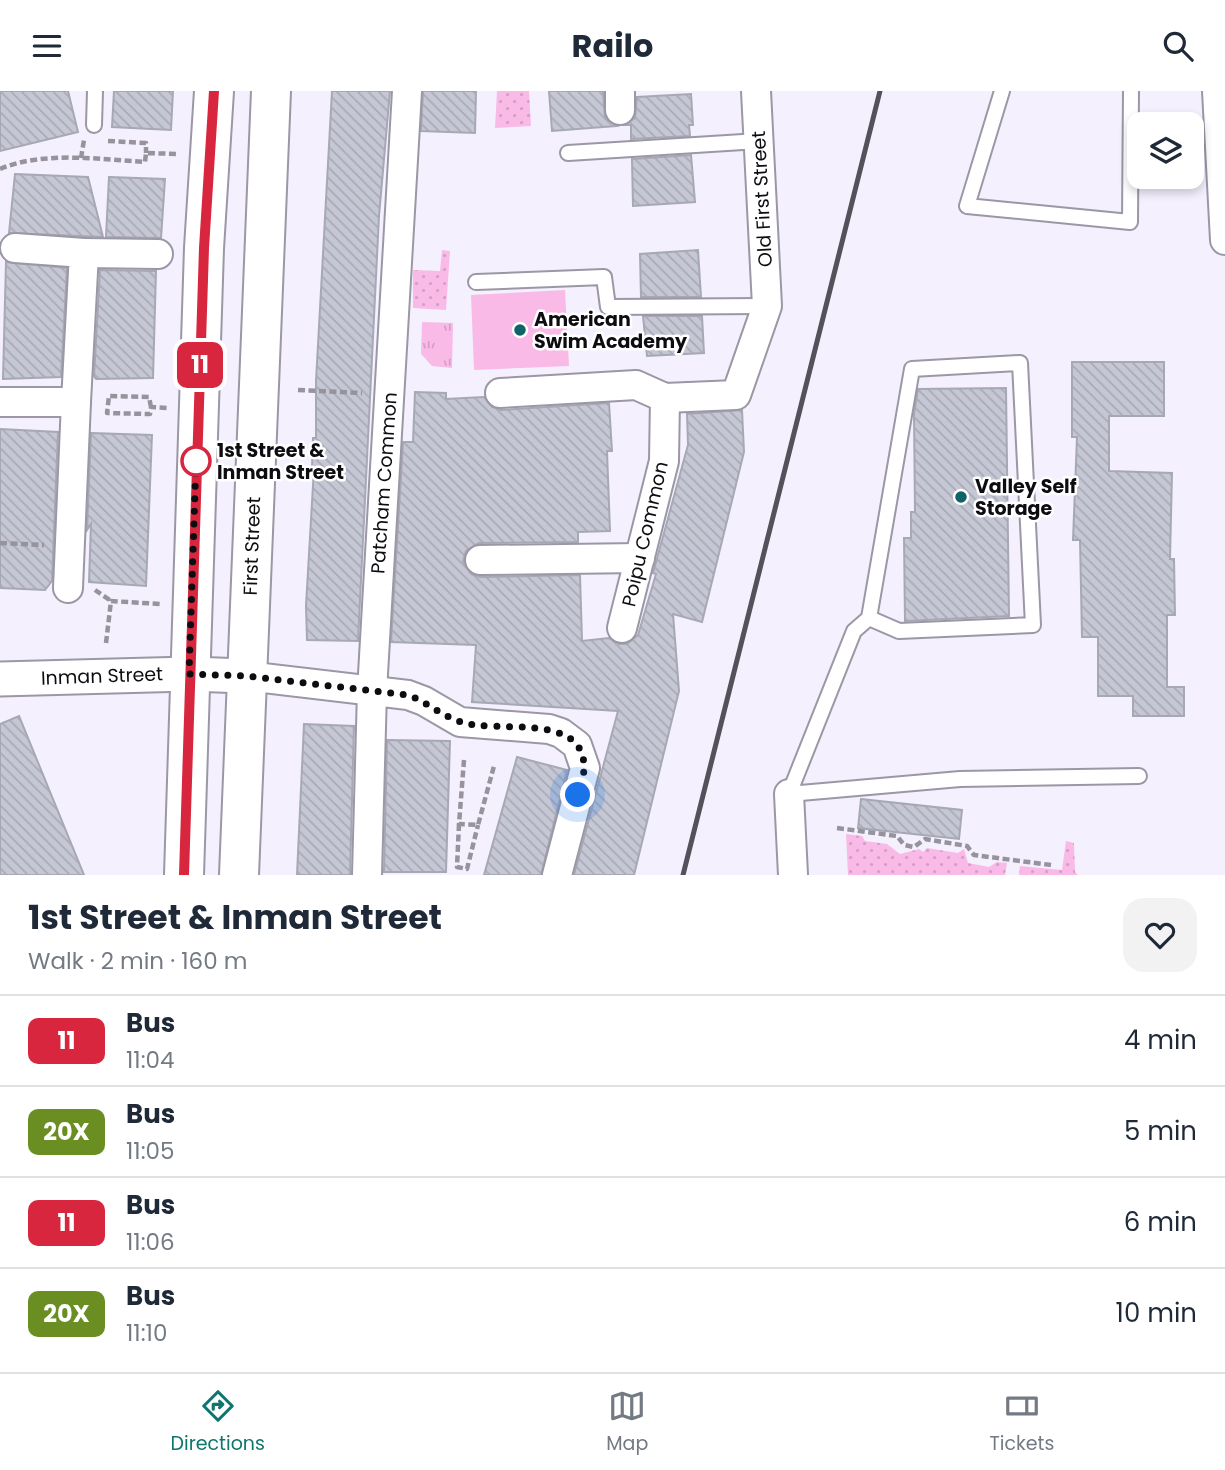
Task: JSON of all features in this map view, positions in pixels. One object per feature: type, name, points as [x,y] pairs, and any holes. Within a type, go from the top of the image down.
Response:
[{"type":"main road","points":[[184,875],[204,248],[214,91]]},
{"type":"main road","name":"First Street","points":[[239,875],[271,91]]},
{"type":"street","name":"Patcham Common","points":[[367,875],[372,691],[407,91]]},
{"type":"street","name":"Old First Street","points":[[757,91],[766,306]]},
{"type":"street","points":[[1217,91],[1225,240]]},
{"type":"street","points":[[15,249],[158,254]]},
{"type":"street","points":[[68,588],[84,253]]},
{"type":"street","points":[[500,393],[636,385],[665,398],[736,395],[766,306]]},
{"type":"street","name":"Poipu Common","points":[[622,628],[664,461],[665,398]]},
{"type":"street","points":[[0,402],[76,402]]},
{"type":"street","points":[[480,560],[640,558]]},
{"type":"street","name":"Inman Street","points":[[0,679],[189,674],[246,676]]},
{"type":"street","points":[[246,676],[372,691],[424,701],[460,722],[549,729],[561,733],[577,745],[585,768],[557,875]]},
{"type":"street","points":[[789,794],[793,875]]},
{"type":"lane","points":[[89,128],[95,91]]},
{"type":"lane","points":[[1002,91],[967,206],[1130,222],[1130,91]]},
{"type":"lane","points":[[568,153],[759,141]]},
{"type":"lane","points":[[476,282],[604,277],[608,307],[766,306]]},
{"type":"lane","points":[[869,618],[899,631],[1033,625],[1020,363],[912,369],[869,618],[854,631],[789,794],[960,779],[1139,775]]},
{"type":"path","points":[[81,158],[89,128]]},
{"type":"path","points":[[0,169],[19,161],[81,158],[145,162],[146,143],[84,139]]},
{"type":"path","points":[[146,153],[186,155]]},
{"type":"path","points":[[298,390],[373,394]]},
{"type":"path","points":[[109,396],[149,397],[151,407],[150,414],[107,414],[109,396]]},
{"type":"path","points":[[151,407],[176,408]]},
{"type":"path","points":[[0,543],[69,547]]},
{"type":"path","points":[[106,643],[111,601],[167,604]]},
{"type":"path","points":[[464,760],[457,867],[466,872],[494,766]]},
{"type":"path","points":[[459,824],[478,825]]},
{"type":"path","points":[[836,828],[897,837],[904,845],[914,847],[925,839],[967,846],[974,855],[1051,865]]},
{"type":"green space","points":[[497,91],[529,91],[531,126],[495,128]]},
{"type":"green space","points":[[442,250],[450,251],[446,310],[413,308],[413,270],[440,271]]},
{"type":"green space","name":"American Swim Academy","points":[[565,290],[569,366],[474,370],[471,295]]},
{"type":"green space","points":[[422,322],[453,323],[452,368],[432,366],[421,354]]},
{"type":"green space","points":[[846,834],[862,836],[865,841],[887,844],[900,854],[919,849],[923,852],[927,848],[958,853],[964,849],[968,863],[989,867],[997,862],[1007,863],[1005,875],[848,875]]},
{"type":"green space","points":[[1066,841],[1074,843],[1075,872],[1078,875],[1019,875],[1020,866],[1062,870]]},
{"type":"building","points":[[0,91],[68,91],[78,132],[0,151]]},
{"type":"building","points":[[114,91],[173,91],[171,130],[112,127]]},
{"type":"building","points":[[332,91],[390,91],[379,216],[358,641],[307,640],[313,438],[316,438],[316,381]]},
{"type":"building","points":[[423,91],[476,91],[475,133],[421,131]]},
{"type":"building","points":[[549,91],[603,91],[605,118],[617,126],[552,131]]},
{"type":"building","points":[[691,94],[693,125],[689,125],[690,136],[631,139],[631,125],[625,125],[635,118],[637,97]]},
{"type":"building","points":[[691,155],[695,202],[633,206],[632,159]]},
{"type":"building","points":[[15,174],[88,177],[103,237],[9,233]]},
{"type":"building","points":[[109,177],[165,179],[161,238],[106,237]]},
{"type":"building","points":[[698,250],[701,297],[641,297],[640,254]]},
{"type":"building","points":[[6,262],[67,268],[61,377],[3,379]]},
{"type":"building","points":[[100,270],[156,271],[153,378],[96,379],[94,376]]},
{"type":"building","points":[[643,316],[702,316],[704,353],[647,356]]},
{"type":"building","points":[[1072,362],[1164,362],[1164,416],[1109,416],[1109,471],[1172,473],[1170,559],[1174,559],[1175,615],[1167,615],[1167,687],[1184,687],[1184,716],[1133,716],[1133,696],[1098,696],[1098,637],[1082,637],[1080,540],[1073,540],[1077,437],[1072,437]]},
{"type":"building","name":"Valley Self Storage","points":[[1006,388],[1009,616],[905,621],[904,538],[911,538],[911,512],[915,512],[914,414],[918,389]]},
{"type":"building","points":[[415,392],[446,393],[446,399],[484,397],[492,407],[501,410],[609,403],[612,451],[607,451],[610,531],[578,532],[578,542],[479,543],[466,551],[463,561],[471,574],[480,577],[580,575],[582,641],[609,638],[619,644],[627,644],[638,635],[688,445],[687,414],[742,410],[744,452],[702,622],[673,614],[679,691],[634,875],[574,875],[618,711],[472,702],[476,645],[391,642],[403,442],[413,442]]},
{"type":"building","points":[[0,429],[58,432],[52,581],[45,590],[0,588]]},
{"type":"building","points":[[91,433],[152,435],[146,586],[89,582],[91,524],[87,530]]},
{"type":"building","points":[[19,716],[84,875],[0,875],[0,724]]},
{"type":"building","points":[[304,724],[354,726],[350,875],[297,875]]},
{"type":"building","points":[[387,740],[450,741],[446,872],[384,872]]},
{"type":"building","points":[[517,757],[567,770],[541,875],[484,875]]},
{"type":"building","points":[[861,799],[962,810],[959,839],[858,828]]},
{"type":"railway","points":[[683,875],[880,91]]},
{"type":"bus line","name":"11","points":[[184,875],[204,248],[214,91]]},
{"type":"place","name":"American Swim Academy","points":[[520,330]]},
{"type":"place","name":"1st Street & Inman Street","points":[[196,461]]},
{"type":"place","name":"Valley Self Storage","points":[[961,497]]},
{"type":"route","points":[[196,461],[189,674],[246,676],[408,695],[460,722],[482,726],[549,729],[561,733],[577,745],[585,768],[578,795]]}]
